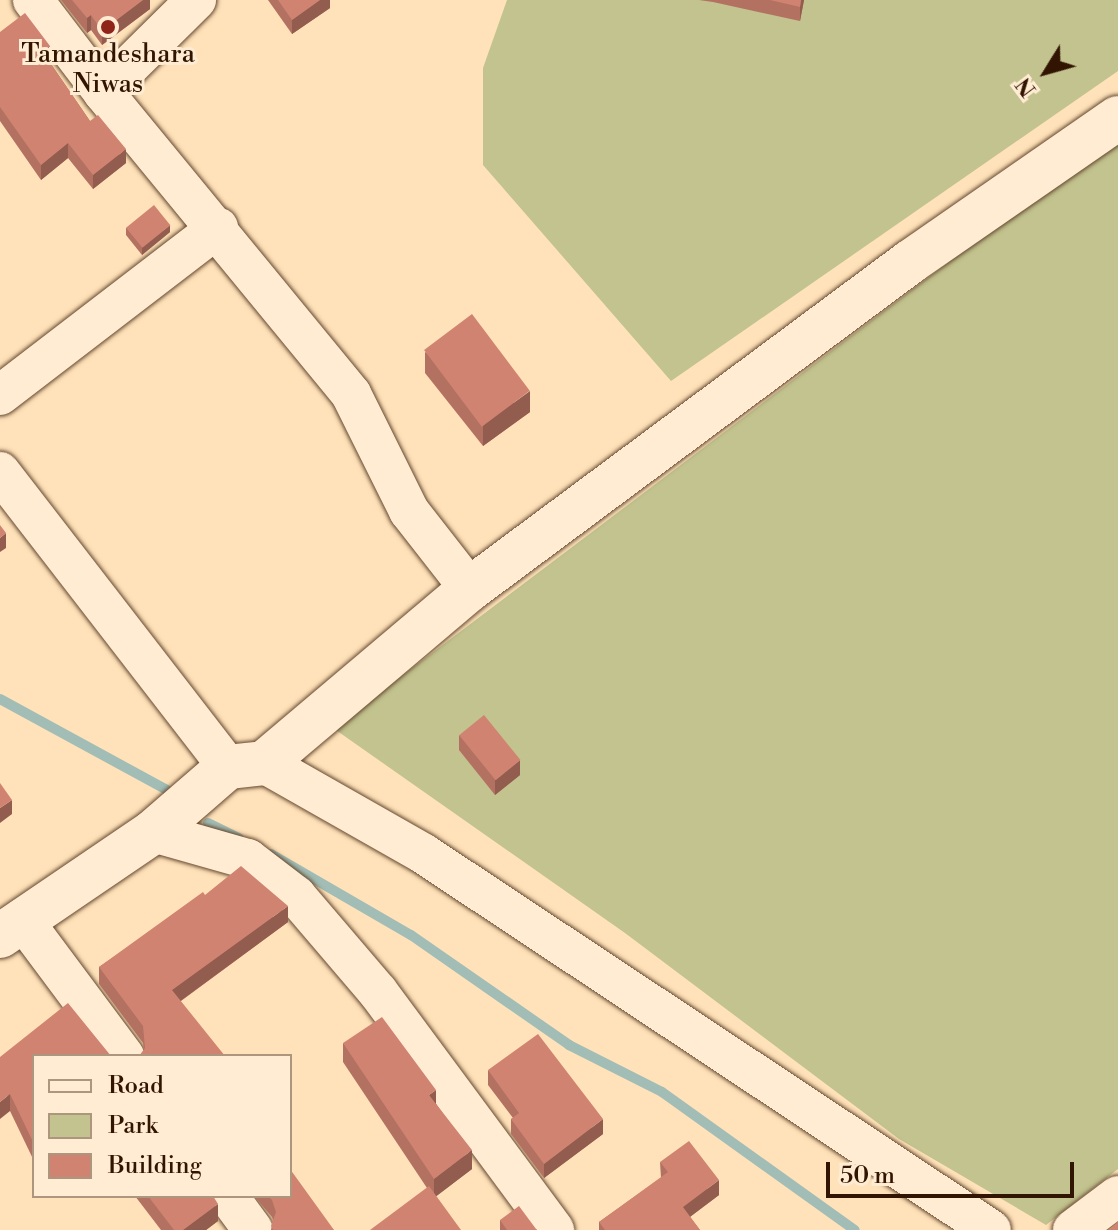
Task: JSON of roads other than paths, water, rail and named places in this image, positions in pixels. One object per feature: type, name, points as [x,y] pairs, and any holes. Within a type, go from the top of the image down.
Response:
[{"type":"street","points":[[33,0],[103,92],[218,228],[351,394],[409,511],[470,589]]},
{"type":"street","points":[[103,92],[196,0]]},
{"type":"street","points":[[122,1054],[11,927],[246,765],[470,589],[910,262],[1118,118]]},
{"type":"street","points":[[0,395],[218,228]]},
{"type":"street","points":[[0,472],[246,765],[424,854],[991,1230]]},
{"type":"street","points":[[153,832],[248,859],[296,896],[378,992],[554,1230]]},
{"type":"street","points":[[1073,1230],[1118,1196]]},
{"type":"street","points":[[229,1198],[253,1230]]},
{"type":"waterway","points":[[0,699],[167,790]]},
{"type":"waterway","points":[[208,823],[239,838]]},
{"type":"waterway","points":[[271,854],[411,935],[569,1045],[662,1092],[855,1230]]},
{"type":"place","name":"Tamandeshara Niwas","points":[[108,27]]}]
